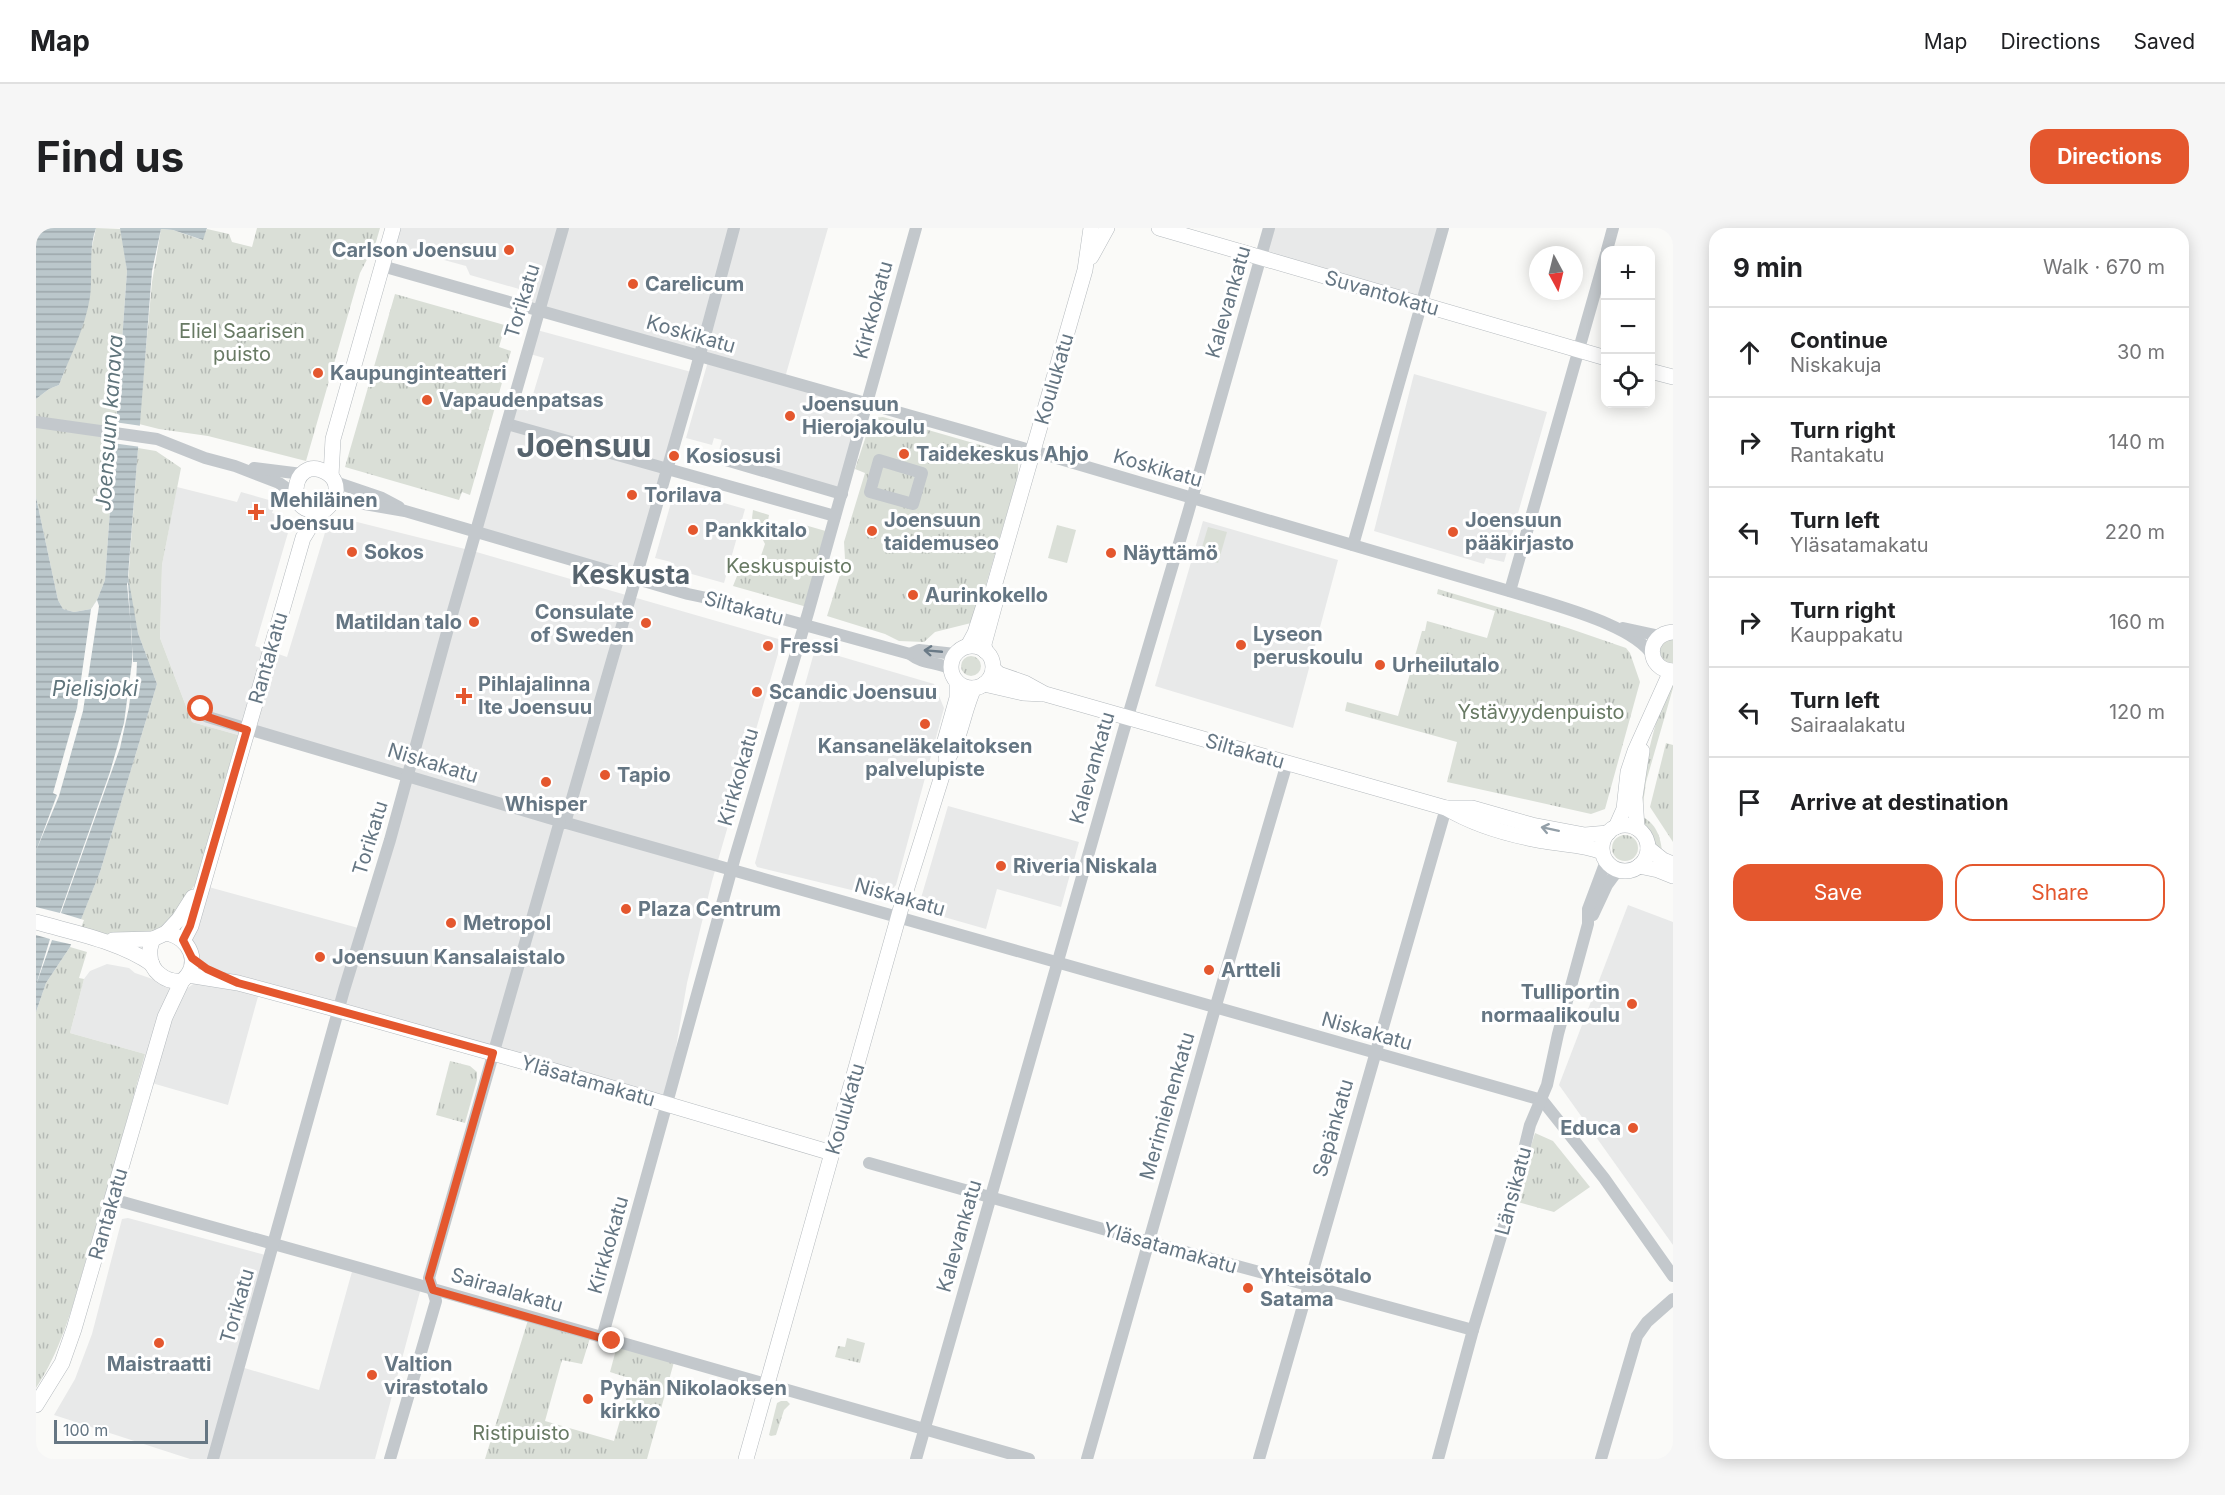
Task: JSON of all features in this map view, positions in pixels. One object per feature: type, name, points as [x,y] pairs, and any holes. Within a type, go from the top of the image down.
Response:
[{"type":"main road","points":[[333,440],[296,483],[296,497],[303,507],[320,511],[331,503],[337,490],[333,479],[333,440],[393,228]]},
{"type":"main road","name":"Koulukatu","points":[[985,651],[984,644],[996,600],[993,590],[1085,270],[1091,228]]},
{"type":"main road","name":"Koulukatu","points":[[1085,270],[1107,228]]},
{"type":"main road","name":"Suvantokatu","points":[[1159,228],[1601,357]]},
{"type":"main road","points":[[1655,372],[1673,377]]},
{"type":"main road","points":[[305,472],[320,470],[333,479]]},
{"type":"main road","name":"Rantakatu","points":[[296,497],[302,517],[303,538]]},
{"type":"main road","name":"Rantakatu","points":[[183,940],[190,926],[303,538],[314,520],[331,503]]},
{"type":"main road","name":"Koulukatu","points":[[962,650],[975,633],[987,595],[993,590]]},
{"type":"main road","points":[[1612,830],[1630,826],[1637,828],[1647,840],[1647,855],[1639,866],[1632,870],[1609,861],[1602,845],[1624,809],[1628,772],[1651,714],[1664,666],[1653,645],[1669,630]]},
{"type":"main road","points":[[977,647],[985,651],[993,669],[990,677],[979,686],[968,688],[954,676],[962,650],[977,647]]},
{"type":"main road","name":"Siltakatu","points":[[993,669],[999,674],[1025,683],[1045,694]]},
{"type":"main road","name":"Koulukatu","points":[[946,760],[944,744],[957,698],[954,676]]},
{"type":"main road","name":"Koulukatu","points":[[746,1459],[898,917],[946,760],[956,746],[965,708],[979,686]]},
{"type":"main road","name":"Siltakatu","points":[[979,686],[1045,694],[1128,717],[1446,808],[1468,821],[1497,830],[1542,841],[1594,849],[1609,861]]},
{"type":"main road","points":[[1637,828],[1635,797],[1645,731]]},
{"type":"main road","name":"Siltakatu","points":[[1446,808],[1472,808],[1532,825],[1585,835],[1612,830]]},
{"type":"main road","points":[[1648,848],[1663,860],[1673,864]]},
{"type":"main road","points":[[1639,866],[1673,876]]},
{"type":"main road","name":"Rantakatu","points":[[159,936],[179,920],[203,882]]},
{"type":"main road","points":[[36,922],[140,955],[175,982],[185,978],[191,969],[192,958],[183,940],[174,934],[129,941],[94,939]]},
{"type":"main road","points":[[156,969],[149,956],[159,936]]},
{"type":"main road","name":"Yläsatamakatu","points":[[192,958],[207,969],[238,983],[493,1053],[832,1152]]},
{"type":"main road","name":"Rantakatu","points":[[156,969],[165,993],[165,1017]]},
{"type":"main road","name":"Rantakatu","points":[[36,1405],[62,1363],[74,1329],[165,1017],[185,978]]},
{"type":"main road","name":"Yläsatamakatu","points":[[185,978],[238,983]]},
{"type":"street","name":"Torikatu","points":[[213,1459],[563,228]]},
{"type":"street","points":[[390,1459],[436,1301],[429,1278],[493,1053],[635,579],[734,228]]},
{"type":"street","name":"Kirkkokatu","points":[[602,1338],[732,869],[868,404],[916,228]]},
{"type":"street","name":"Kalevankatu","points":[[916,1459],[1269,228]]},
{"type":"street","points":[[1353,545],[1443,228]]},
{"type":"street","points":[[1608,246],[1613,228]]},
{"type":"street","name":"Koskikatu","points":[[382,266],[1192,498],[1510,591],[1645,634],[1669,630]]},
{"type":"street","points":[[1510,591],[1601,270]]},
{"type":"street","points":[[36,422],[157,439],[279,483],[296,497]]},
{"type":"street","points":[[507,424],[667,467],[835,516]]},
{"type":"street","points":[[718,458],[842,494]]},
{"type":"street","points":[[879,460],[922,473],[913,504],[870,492],[879,460]]},
{"type":"street","points":[[235,466],[305,472]]},
{"type":"street","name":"Siltakatu","points":[[333,479],[381,498],[405,511]]},
{"type":"street","name":"Siltakatu","points":[[331,503],[405,511],[635,579],[910,654],[919,661],[937,664],[954,676]]},
{"type":"street","name":"Koskikatu","points":[[1610,624],[1647,646],[1664,666]]},
{"type":"street","name":"Siltakatu","points":[[910,654],[919,650],[962,650]]},
{"type":"street","name":"Niskakatu","points":[[200,706],[203,714],[208,717],[247,730],[562,822],[1542,1100]]},
{"type":"street","name":"Merimiehenkatu","points":[[1087,1459],[1287,763]]},
{"type":"street","name":"Sepänkatu","points":[[1259,1459],[1446,808]]},
{"type":"street","name":"Länsikatu","points":[[1438,1459],[1511,1203],[1530,1125],[1542,1100],[1588,924],[1607,885],[1609,861]]},
{"type":"street","points":[[1542,1100],[1604,1178],[1673,1276]]},
{"type":"street","name":"Yläsatamakatu","points":[[869,1163],[1473,1330]]},
{"type":"street","name":"Sairaalakatu","points":[[112,1199],[1029,1459]]},
{"type":"street","points":[[1601,1459],[1637,1336],[1647,1322],[1673,1299]]},
{"type":"shaded area","points":[[398,228],[828,228],[784,381],[867,405],[839,497],[716,461],[722,440],[714,438],[712,445],[686,438],[709,358],[523,303],[526,291],[470,275],[466,266],[393,246]]},
{"type":"shaded area","points":[[1271,228],[1441,228],[1420,302],[1263,256]]},
{"type":"shaded area","points":[[537,330],[695,373],[635,579],[478,533],[514,407],[528,411],[544,358],[530,354]]},
{"type":"shaded area","points":[[1414,374],[1547,412],[1504,562],[1486,558],[1484,564],[1374,531]]},
{"type":"shaded area","points":[[177,487],[237,502],[241,492],[276,502],[272,513],[292,519],[255,646],[287,657],[327,526],[341,518],[473,551],[782,640],[712,881],[687,983],[667,1100],[204,968],[191,941],[205,886],[362,929],[405,779],[248,732],[238,735],[192,722],[160,638],[162,565]]},
{"type":"shaded area","name":"Pankkitalo","points":[[675,489],[745,509],[724,583],[670,568],[671,562],[655,558]]},
{"type":"shaded area","name":"Lyseon peruskoulu","points":[[1203,521],[1338,560],[1293,728],[1155,686]]},
{"type":"shaded area","points":[[815,649],[934,684],[944,708],[896,885],[888,894],[876,896],[757,867],[755,863]]},
{"type":"shaded area","name":"Riveria Niskala","points":[[948,806],[1079,842],[1061,907],[997,889],[986,929],[930,913],[921,898]]},
{"type":"shaded area","name":"Tulliportin normaalikoulu","points":[[1628,905],[1673,922],[1673,1245],[1559,1085]]},
{"type":"shaded area","points":[[107,964],[129,968],[135,973],[185,990],[200,979],[259,993],[228,1105],[138,1079],[145,1054],[70,1033],[84,979],[90,971]]},
{"type":"shaded area","points":[[128,1218],[273,1257],[241,1367],[319,1390],[353,1268],[421,1288],[375,1459],[190,1459],[54,1415],[75,1379],[92,1334],[122,1219]]},
{"type":"green space","points":[[96,228],[121,229],[127,271],[105,580],[91,609],[74,612],[63,609],[58,600],[36,497],[36,399],[59,385],[67,365]]},
{"type":"green space","name":"Eliel Saarisen puisto","points":[[257,228],[380,228],[376,242],[360,273],[306,461],[208,436],[139,424],[152,282],[161,229],[173,230],[202,240],[207,229],[229,234],[232,242],[252,247]]},
{"type":"green space","points":[[395,294],[508,326],[504,330],[499,347],[511,351],[470,495],[462,492],[459,500],[345,467]]},
{"type":"green space","points":[[883,417],[1008,453],[1018,461],[1018,476],[975,622],[935,632],[924,642],[899,641],[885,634],[827,616],[845,559],[844,542],[865,473],[855,469],[872,418]]},
{"type":"green space","points":[[138,448],[156,451],[181,468],[162,565],[160,638],[192,722],[238,735],[196,883],[168,925],[151,934],[124,937],[77,929],[100,872],[157,684],[138,633],[128,582]]},
{"type":"green space","name":"Keskuspuisto","points":[[753,510],[769,515],[767,526],[788,532],[791,521],[829,532],[807,607],[733,586],[737,576],[756,570],[765,544],[752,518]]},
{"type":"green space","points":[[1057,525],[1076,530],[1067,563],[1048,558]]},
{"type":"green space","points":[[1208,527],[1227,532],[1218,563],[1199,557]]},
{"type":"green space","name":"Ystävyydenpuisto","points":[[1438,589],[1568,628],[1626,648],[1630,653],[1640,682],[1605,809],[1591,814],[1447,782],[1457,742],[1345,711],[1347,702],[1398,716],[1422,631],[1425,631],[1427,621],[1487,638],[1495,611],[1437,594]]},
{"type":"green space","points":[[1673,639],[1673,665],[1669,665],[1660,657],[1659,648],[1664,641]]},
{"type":"green space","points":[[971,656],[978,659],[981,666],[978,673],[971,676],[964,673],[961,666],[964,659]]},
{"type":"green space","points":[[1673,676],[1673,688],[1646,782],[1643,804],[1639,806],[1652,740]]},
{"type":"green space","points":[[1666,743],[1673,745],[1673,842],[1650,807]]},
{"type":"green space","points":[[1641,816],[1657,831],[1662,853],[1648,836]]},
{"type":"green space","points":[[1625,835],[1634,839],[1638,848],[1634,857],[1625,861],[1616,857],[1612,848],[1616,839]]},
{"type":"green space","points":[[70,947],[87,952],[79,978],[84,979],[70,1033],[145,1054],[72,1308],[53,1357],[36,1388],[36,1012],[46,983]]},
{"type":"green space","points":[[450,1061],[470,1066],[477,1072],[477,1080],[465,1123],[436,1115]]},
{"type":"green space","points":[[1535,1133],[1553,1141],[1590,1187],[1554,1212],[1514,1201]]},
{"type":"green space","name":"Ristipuisto","points":[[528,1320],[590,1338],[582,1364],[562,1360],[545,1421],[614,1441],[632,1379],[610,1372],[617,1346],[674,1362],[647,1459],[485,1459]]},
{"type":"green space","points":[[847,1338],[865,1343],[860,1363],[835,1357],[838,1346],[845,1347]]},
{"type":"green space","points":[[787,1401],[790,1404],[784,1410],[776,1435],[771,1436],[769,1435],[777,1403]]},
{"type":"water","points":[[36,228],[96,228],[92,245],[90,297],[81,331],[59,385],[36,399]]},
{"type":"water","name":"Pielisjoki","points":[[120,228],[207,228],[203,240],[173,230],[161,229],[152,271],[128,576],[138,633],[157,684],[100,872],[70,947],[46,983],[36,1012],[36,497],[58,600],[63,609],[74,612],[91,609],[105,580],[127,271]]},
{"type":"pier","points":[[114,422],[142,426],[141,447],[112,443]]},
{"type":"pier","points":[[97,600],[99,606],[83,711],[59,796],[36,851],[57,795],[53,793],[77,708],[91,609]]},
{"type":"pier","points":[[132,646],[133,662],[137,662],[136,683],[132,682],[120,748],[61,913],[84,920],[74,945],[52,940],[36,985],[50,939],[36,935],[36,907],[60,913],[110,772],[124,723]]},
{"type":"place","name":"Carlson Joensuu","points":[[509,250]]},
{"type":"place","name":"Carelicum","points":[[633,284]]},
{"type":"place","name":"Kaupunginteatteri","points":[[318,373]]},
{"type":"place","name":"Vapaudenpatsas","points":[[427,400]]},
{"type":"place","name":"Joensuun Hierojakoulu","points":[[790,416]]},
{"type":"place","name":"Taidekeskus Ahjo","points":[[904,454]]},
{"type":"place","name":"Kosiosusi","points":[[674,456]]},
{"type":"place","name":"Torilava","points":[[632,495]]},
{"type":"place","name":"Mehiläinen Joensuu","points":[[256,512]]},
{"type":"place","name":"Pankkitalo","points":[[693,530]]},
{"type":"place","name":"Joensuun taidemuseo","points":[[872,531]]},
{"type":"place","name":"Joensuun pääkirjasto","points":[[1453,532]]},
{"type":"place","name":"Sokos","points":[[352,552]]},
{"type":"place","name":"Näyttämö","points":[[1111,553]]},
{"type":"place","name":"Aurinkokello","points":[[913,595]]},
{"type":"place","name":"Matildan talo","points":[[474,622]]},
{"type":"place","name":"Consulate of Sweden","points":[[646,623]]},
{"type":"place","name":"Lyseon peruskoulu","points":[[1241,645]]},
{"type":"place","name":"Fressi","points":[[768,646]]},
{"type":"place","name":"Urheilutalo","points":[[1380,665]]},
{"type":"place","name":"Scandic Joensuu","points":[[757,692]]},
{"type":"place","name":"Pihlajalinna Ite Joensuu","points":[[464,696]]},
{"type":"place","name":"Kansaneläkelaitoksen palvelupiste","points":[[925,724]]},
{"type":"place","name":"Tapio","points":[[605,775]]},
{"type":"place","name":"Whisper","points":[[546,782]]},
{"type":"place","name":"Riveria Niskala","points":[[1001,866]]},
{"type":"place","name":"Plaza Centrum","points":[[626,909]]},
{"type":"place","name":"Metropol","points":[[451,923]]},
{"type":"place","name":"Joensuun Kansalaistalo","points":[[320,957]]},
{"type":"place","name":"Artteli","points":[[1209,970]]},
{"type":"place","name":"Tulliportin normaalikoulu","points":[[1632,1004]]},
{"type":"place","name":"Educa","points":[[1633,1128]]},
{"type":"place","name":"Yhteisötalo Satama","points":[[1248,1288]]},
{"type":"place","name":"Maistraatti","points":[[159,1343]]},
{"type":"place","name":"Valtion virastotalo","points":[[372,1375]]},
{"type":"place","name":"Pyhän Nikolaoksen kirkko","points":[[588,1399]]},
{"type":"district","name":"Joensuu","points":[[584,445]]},
{"type":"district","name":"Keskusta","points":[[631,574]]},
{"type":"route","points":[[201,709],[208,717],[247,730],[210,861],[190,926],[183,940],[192,958],[207,969],[238,983],[493,1053],[429,1278],[433,1290],[612,1341]]},
{"type":"water label","name":"Joensuun kanava","points":[[109,423]]}]
